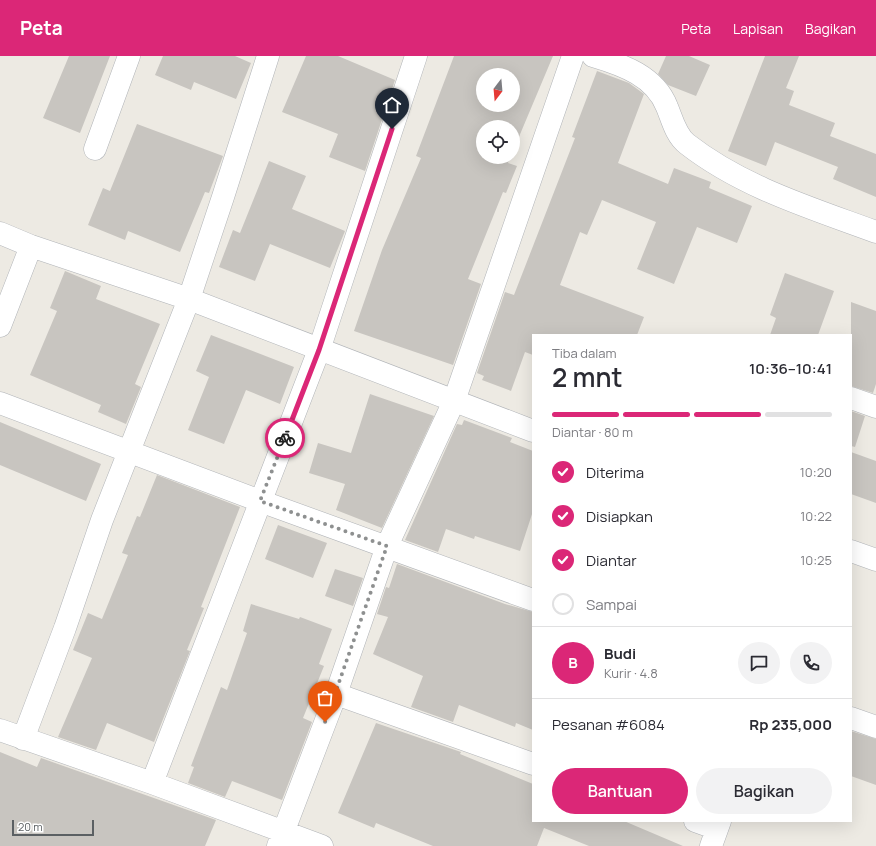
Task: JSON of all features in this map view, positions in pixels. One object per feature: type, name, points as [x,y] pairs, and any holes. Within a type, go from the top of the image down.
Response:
[{"type":"street","points":[[95,149],[129,56]]},
{"type":"street","points":[[23,739],[129,452],[189,299],[268,56]]},
{"type":"street","points":[[152,783],[319,350],[416,56]]},
{"type":"street","points":[[281,839],[336,694],[387,546],[454,401],[573,56]]},
{"type":"street","points":[[593,56],[614,62],[636,72],[658,89],[667,106],[673,123],[684,143],[698,153],[756,186],[796,203],[876,232]]},
{"type":"street","points":[[0,233],[31,246],[189,299],[532,431]]},
{"type":"street","points":[[0,326],[31,246]]},
{"type":"street","points":[[852,398],[876,407]]},
{"type":"street","points":[[0,403],[260,501],[532,600]]},
{"type":"street","points":[[852,551],[876,560]]},
{"type":"street","points":[[336,694],[532,764]]},
{"type":"street","points":[[852,718],[876,727]]},
{"type":"street","points":[[0,730],[152,783],[281,839],[322,846]]},
{"type":"street","points":[[697,822],[716,832]]},
{"type":"building","points":[[69,56],[110,56],[80,133],[43,118]]},
{"type":"building","points":[[163,56],[235,56],[251,63],[236,99],[194,82],[191,90],[155,75]]},
{"type":"building","points":[[306,56],[338,56],[395,80],[365,171],[329,157],[338,134],[282,112]]},
{"type":"building","points":[[454,56],[553,56],[520,134],[520,120],[476,120],[476,164],[511,164],[517,166],[506,193],[503,192],[468,279],[481,284],[453,365],[354,331],[382,250],[421,158],[416,156]]},
{"type":"building","points":[[666,56],[689,56],[710,65],[696,96],[668,85],[658,74]]},
{"type":"building","points":[[765,56],[799,56],[786,88],[794,91],[789,105],[835,123],[830,136],[876,154],[876,197],[833,179],[838,167],[775,142],[766,166],[728,151]]},
{"type":"building","points":[[597,71],[629,83],[644,94],[618,163],[668,184],[674,168],[711,182],[709,188],[752,206],[737,243],[697,227],[674,284],[637,269],[656,222],[602,200],[587,235],[580,232],[560,285],[644,317],[637,334],[532,334],[532,355],[525,352],[511,391],[482,380],[484,376],[477,373],[505,292],[514,295],[575,138],[572,137]]},
{"type":"building","points":[[137,124],[223,156],[209,193],[205,192],[180,252],[128,231],[125,240],[88,225],[103,188],[110,191]]},
{"type":"building","points":[[269,161],[306,176],[292,209],[345,231],[330,268],[270,244],[255,281],[219,267],[233,230],[240,233]]},
{"type":"building","points":[[65,271],[101,286],[96,299],[160,324],[135,384],[141,387],[126,424],[98,412],[101,405],[30,375],[57,311],[50,308]]},
{"type":"building","points":[[785,273],[834,291],[818,334],[770,334],[776,318],[770,315]]},
{"type":"building","points":[[851,302],[876,311],[876,384],[873,393],[852,386]]},
{"type":"building","points":[[211,335],[294,367],[280,404],[246,390],[224,444],[188,430],[209,377],[196,371]]},
{"type":"building","points":[[370,394],[434,416],[382,528],[336,510],[345,484],[309,473],[318,443],[351,453]]},
{"type":"building","points":[[852,411],[865,416],[855,447],[852,446]]},
{"type":"building","points":[[464,420],[512,438],[510,442],[532,451],[532,514],[520,551],[475,536],[474,539],[446,529],[438,552],[405,540],[457,424],[462,425]]},
{"type":"building","points":[[0,422],[101,464],[86,501],[0,465]]},
{"type":"building","points":[[852,452],[876,461],[876,503],[852,494]]},
{"type":"building","points":[[157,475],[240,507],[201,607],[204,608],[187,650],[190,651],[154,742],[107,723],[96,750],[58,737],[92,658],[73,650],[88,613],[102,619],[128,555],[122,553],[137,516],[140,517]]},
{"type":"building","points":[[278,525],[327,543],[313,578],[265,559]]},
{"type":"building","points":[[397,564],[505,604],[532,612],[532,730],[516,723],[515,727],[459,705],[453,722],[411,707],[423,676],[373,654],[388,617],[377,614],[386,587],[389,588]]},
{"type":"building","points":[[335,569],[363,578],[353,606],[325,596]]},
{"type":"building","points":[[251,604],[299,619],[300,617],[332,629],[319,664],[324,666],[303,718],[312,722],[282,800],[232,781],[225,797],[188,783],[194,767],[191,766],[221,687],[227,690],[247,633],[243,631]]},
{"type":"building","points":[[376,723],[461,752],[460,754],[532,784],[532,822],[626,822],[683,846],[589,846],[544,828],[537,846],[433,846],[376,823],[374,828],[338,813]]},
{"type":"building","points":[[852,731],[876,739],[876,785],[852,776]]},
{"type":"building","points":[[0,752],[37,767],[41,758],[216,820],[205,846],[0,846]]},
{"type":"way so far","points":[[285,438],[260,501],[387,546],[325,722]]},
{"type":"route","points":[[285,438],[319,350],[392,129]]}]
